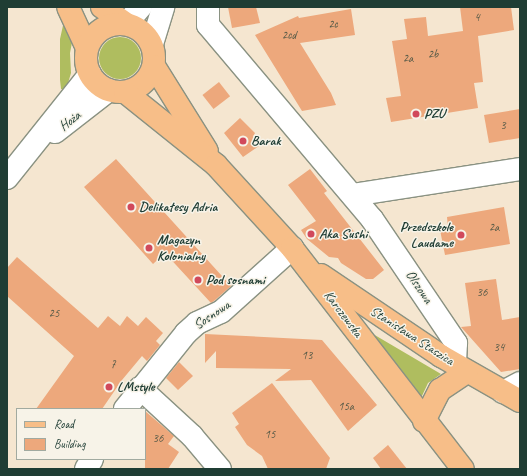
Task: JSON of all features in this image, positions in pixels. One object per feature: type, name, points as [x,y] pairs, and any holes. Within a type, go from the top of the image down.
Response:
[{"type":"main road","points":[[68,7],[87,48]]},
{"type":"main road","points":[[102,7],[126,24],[141,30],[152,44],[154,66],[149,77],[138,87],[117,91],[98,84],[90,74],[86,58],[87,48],[98,32],[111,24],[126,24]]},
{"type":"main road","name":"Karczewska","points":[[154,66],[216,165],[292,248],[424,421],[463,469]]},
{"type":"main road","name":"Karczewska","points":[[117,91],[216,165]]},
{"type":"main road","name":"Stanisława Staszica","points":[[306,266],[461,368],[514,392]]},
{"type":"main road","points":[[424,421],[440,390],[461,368]]},
{"type":"street","points":[[126,24],[141,7]]},
{"type":"street","points":[[152,44],[163,7]]},
{"type":"street","points":[[208,7],[208,25],[353,195],[438,172],[520,169]]},
{"type":"street","name":"Hoża","points":[[7,178],[30,152],[90,74]]},
{"type":"street","name":"Hoża","points":[[30,152],[117,91]]},
{"type":"street","name":"Olszowa","points":[[353,195],[372,219],[456,343],[461,368]]},
{"type":"street","name":"Sosnowa","points":[[126,408],[140,388],[197,323],[221,312],[292,248]]},
{"type":"street","points":[[140,388],[192,436],[220,469]]},
{"type":"street","points":[[86,469],[91,460]]},
{"type":"green space","points":[[64,21],[73,37],[70,53],[71,73],[66,90],[61,89],[60,80],[60,39]]},
{"type":"green space","points":[[116,37],[124,37],[132,40],[138,46],[141,58],[138,70],[132,76],[124,79],[116,79],[108,76],[102,70],[99,62],[99,54],[102,46],[108,40]]},
{"type":"green space","points":[[369,334],[373,334],[441,374],[428,383],[421,398]]},
{"type":"building","points":[[228,7],[256,7],[260,23],[232,28]]},
{"type":"building","points":[[460,7],[511,7],[514,30],[478,36],[483,82],[474,83],[478,108],[391,122],[386,98],[401,96],[392,41],[407,39],[404,19],[426,17],[428,36],[463,31]]},
{"type":"building","points":[[351,9],[355,35],[300,43],[331,93],[336,105],[302,111],[255,35],[298,16],[299,18]]},
{"type":"building","points":[[219,82],[230,96],[214,109],[202,95]]},
{"type":"building","points":[[520,109],[520,138],[489,143],[484,115]]},
{"type":"building","name":"Barak","points":[[240,118],[255,133],[253,137],[259,146],[243,157],[224,133]]},
{"type":"building","points":[[116,159],[231,286],[214,301],[211,303],[165,253],[153,264],[84,187]]},
{"type":"building","points":[[310,169],[327,191],[324,193],[384,270],[373,279],[366,279],[341,263],[338,258],[329,257],[307,239],[301,230],[316,221],[288,185]]},
{"type":"building","points":[[504,207],[510,244],[445,255],[440,230],[448,228],[447,217]]},
{"type":"building","points":[[17,257],[98,328],[108,316],[120,326],[127,316],[138,326],[146,317],[163,333],[156,341],[160,345],[147,361],[142,356],[122,380],[103,408],[37,408],[74,356],[7,296],[7,268]]},
{"type":"building","points":[[496,279],[502,320],[520,317],[520,369],[501,372],[461,327],[471,326],[465,283]]},
{"type":"building","points":[[205,334],[322,340],[377,405],[348,431],[311,380],[275,381],[291,369],[216,368],[216,351],[205,363]]},
{"type":"building","points":[[179,362],[193,376],[178,390],[166,378]]},
{"type":"building","points":[[272,383],[330,458],[326,469],[268,469],[262,456],[247,445],[235,427],[239,424],[232,413]]},
{"type":"building","points":[[146,412],[174,436],[168,444],[179,452],[168,469],[145,469]]},
{"type":"building","points":[[388,445],[407,469],[381,469],[373,458]]},
{"type":"place","name":"PZU","points":[[416,114]]},
{"type":"place","name":"Barak","points":[[243,141]]},
{"type":"place","name":"Delikatesy Adria","points":[[131,207]]},
{"type":"place","name":"Aka Sushi","points":[[311,234]]},
{"type":"place","name":"Przedszkole Laudame","points":[[461,235]]},
{"type":"place","name":"Magazyn Kolonialny","points":[[149,248]]},
{"type":"place","name":"Pod sosnami","points":[[198,280]]},
{"type":"place","name":"LMstyle","points":[[109,387]]}]
